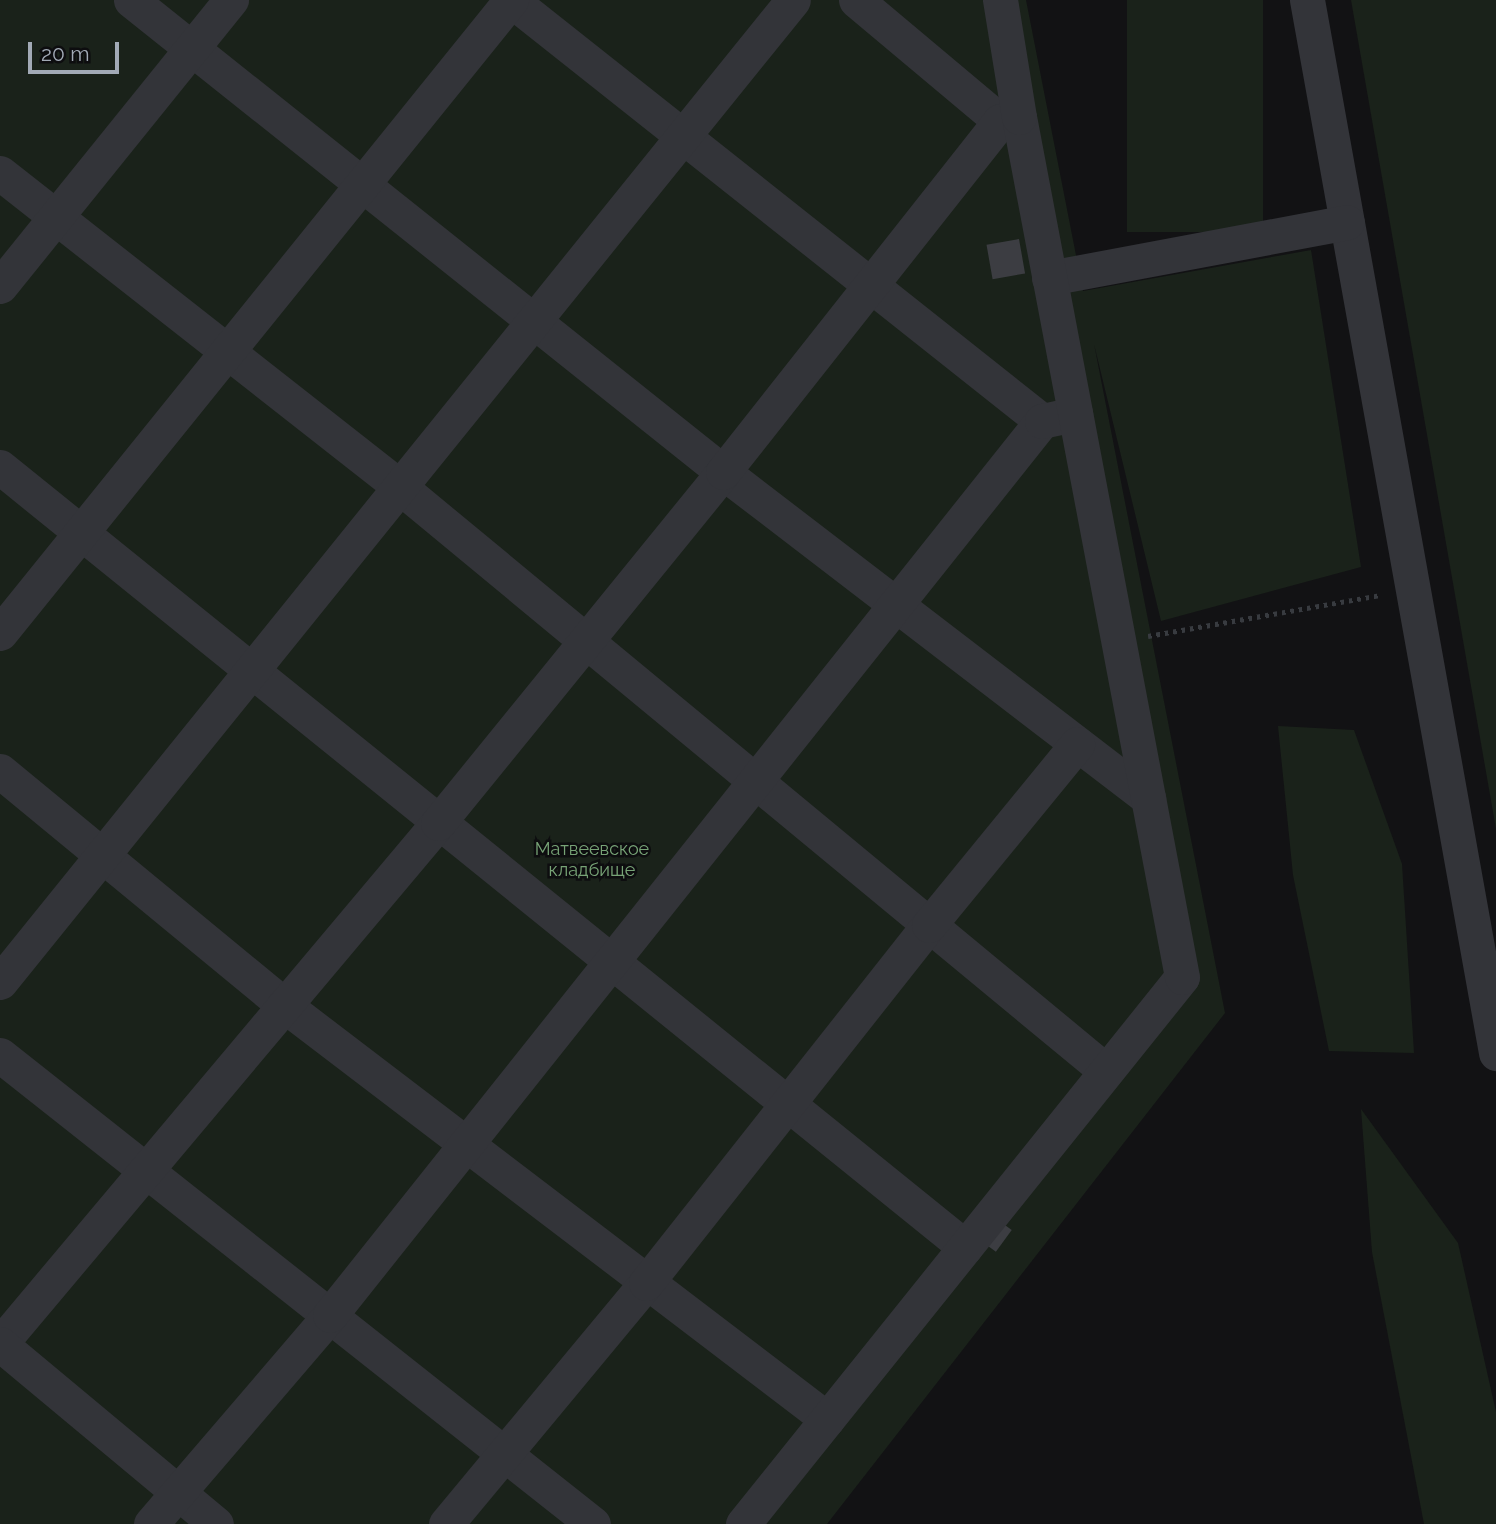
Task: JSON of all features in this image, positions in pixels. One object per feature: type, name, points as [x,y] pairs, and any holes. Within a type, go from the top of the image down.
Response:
[{"type":"street","points":[[131,0],[723,472],[1148,798]]},
{"type":"street","points":[[0,286],[231,0]]},
{"type":"street","points":[[0,633],[511,0],[869,285],[1058,417]]},
{"type":"street","points":[[0,982],[793,0]]},
{"type":"street","points":[[856,0],[1010,119]]},
{"type":"street","points":[[743,1524],[1182,977],[1118,642],[1058,417],[1049,278],[1010,119],[1000,0]]},
{"type":"street","points":[[1307,0],[1496,1053]]},
{"type":"street","points":[[216,1524],[0,1344],[438,823],[723,472],[869,285],[1010,119]]},
{"type":"street","points":[[0,173],[400,487],[1106,1071]]},
{"type":"street","points":[[1049,278],[1347,222]]},
{"type":"street","points":[[151,1524],[330,1315],[896,605],[1058,417]]},
{"type":"street","points":[[0,467],[965,1247]]},
{"type":"street","points":[[446,1524],[646,1283],[929,925],[1077,744]]},
{"type":"street","points":[[0,771],[285,1005],[465,1146],[827,1419]]},
{"type":"street","points":[[0,1055],[593,1524]]},
{"type":"path","points":[[1118,642],[1413,590]]},
{"type":"green space","name":"Матвеевское кладбище","points":[[0,0],[1026,0],[1083,291],[1311,250],[1361,567],[1161,621],[1094,344],[1225,1013],[827,1524],[0,1524]]},
{"type":"green space","points":[[1127,0],[1263,0],[1263,232],[1127,232]]},
{"type":"green space","points":[[1351,0],[1496,0],[1496,829]]},
{"type":"green space","points":[[1278,726],[1354,730],[1402,864],[1414,1053],[1329,1051],[1293,875]]},
{"type":"green space","points":[[1361,1109],[1458,1243],[1496,1412],[1496,1524],[1424,1524],[1372,1252]]},
{"type":"building","points":[[1019,239],[1025,273],[993,279],[987,245]]},
{"type":"building","points":[[998,1220],[1012,1230],[996,1252],[982,1242]]}]
